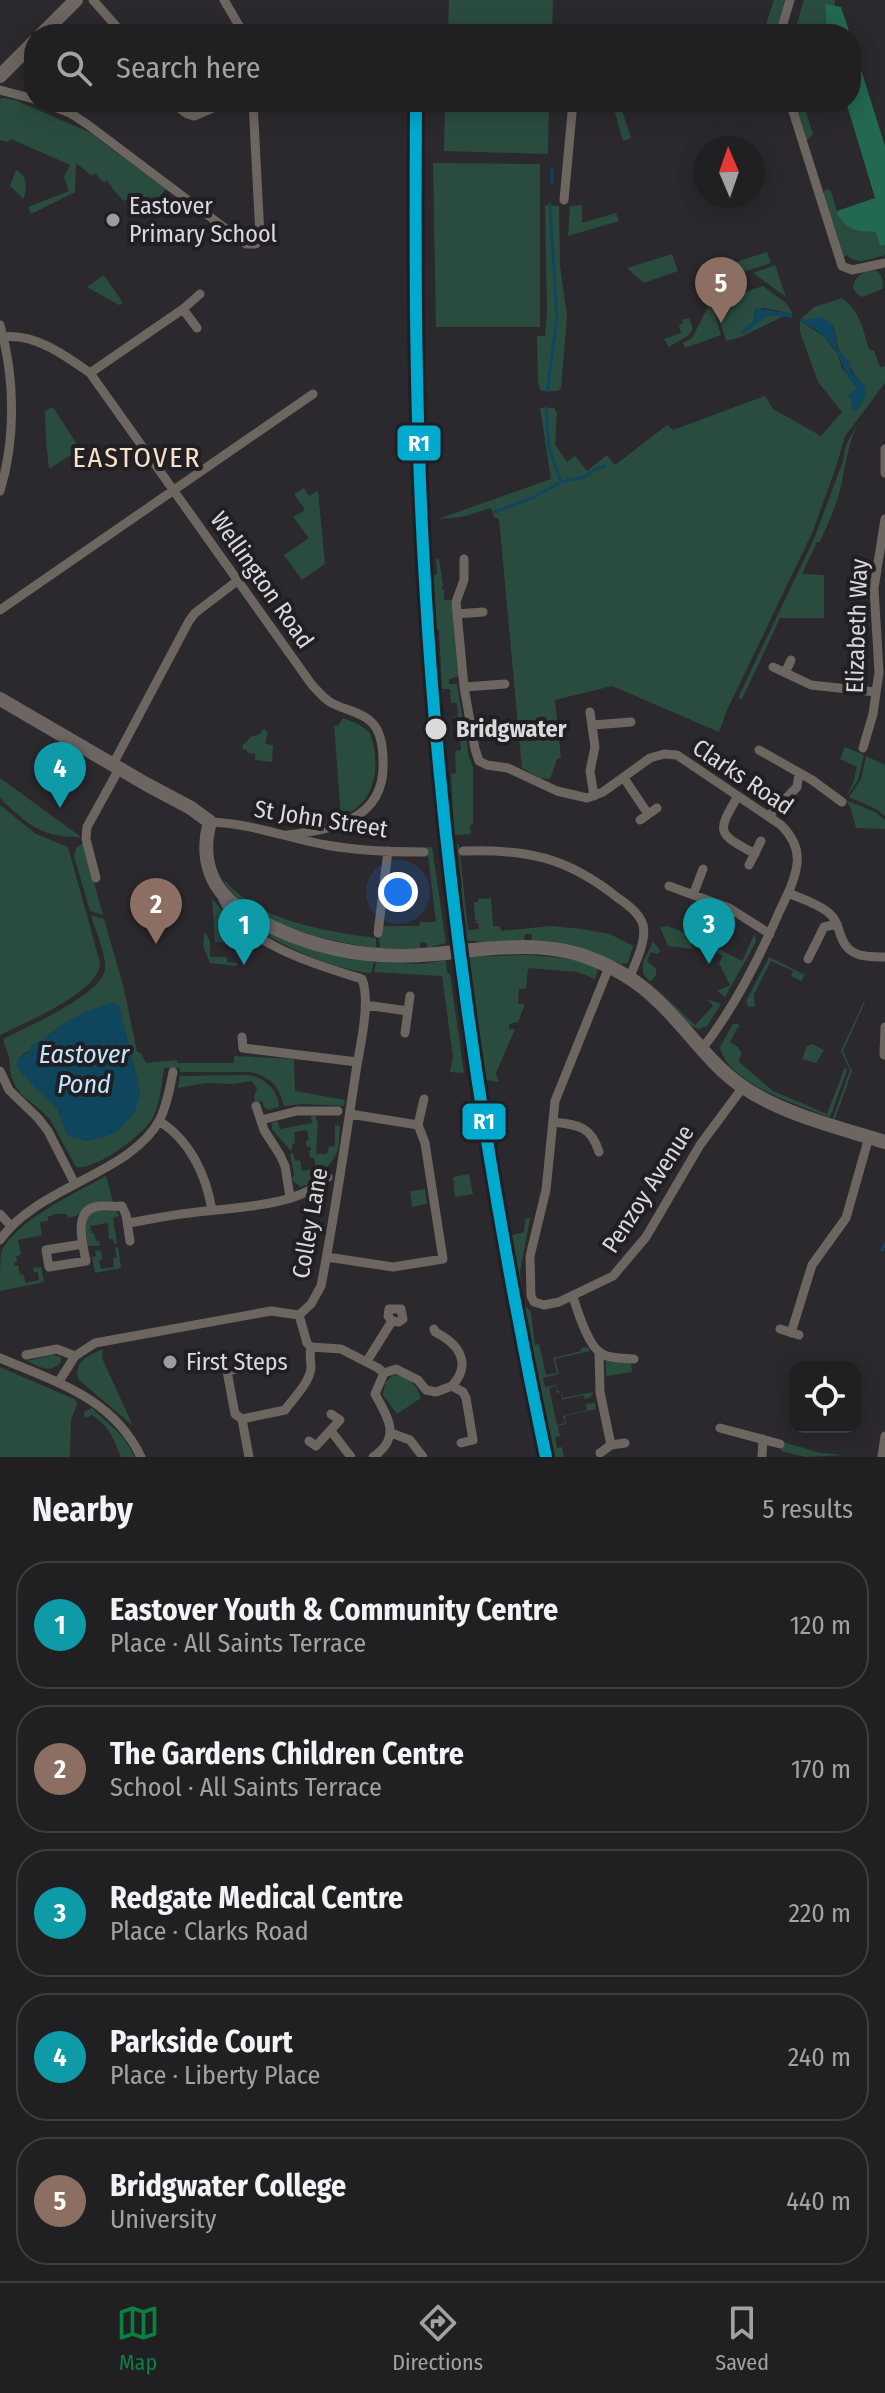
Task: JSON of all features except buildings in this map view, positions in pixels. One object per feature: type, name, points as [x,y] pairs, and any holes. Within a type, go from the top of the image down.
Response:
[{"type":"main road","points":[[52,24],[76,0]]},
{"type":"main road","points":[[0,76],[24,52]]},
{"type":"main road","points":[[0,699],[191,808],[210,822],[206,853],[213,882],[238,908],[257,919],[306,941],[368,955],[537,948],[590,958],[629,979],[657,1000],[701,1050],[743,1087],[784,1108],[885,1142]]},
{"type":"street","points":[[93,0],[114,24]]},
{"type":"street","points":[[224,0],[238,24]]},
{"type":"street","points":[[783,24],[790,0]]},
{"type":"street","points":[[0,90],[24,96]]},
{"type":"street","points":[[67,112],[251,245],[256,244],[260,236],[253,112]]},
{"type":"street","points":[[564,200],[572,112]]},
{"type":"street","points":[[793,112],[842,266],[852,270],[885,263]]},
{"type":"street","points":[[90,373],[200,294]]},
{"type":"street","points":[[183,309],[197,328]]},
{"type":"street","points":[[0,325],[9,367],[11,410],[7,462],[0,491]]},
{"type":"street","name":"Wellington Road","points":[[3,337],[24,338],[43,344],[90,373],[312,685],[332,704],[371,721],[380,736],[384,773],[366,811],[344,823],[288,835]]},
{"type":"street","points":[[0,610],[313,394]]},
{"type":"street","points":[[885,449],[885,473]]},
{"type":"street","name":"Elizabeth Way","points":[[863,748],[873,737],[880,660],[875,576],[885,519]]},
{"type":"street","points":[[464,559],[464,580],[456,598],[457,614],[464,687],[479,761],[508,768],[557,791],[580,797],[594,796],[590,771],[595,747],[590,712]]},
{"type":"street","points":[[96,878],[86,839],[87,827],[189,621],[237,581]]},
{"type":"street","points":[[457,614],[483,612]]},
{"type":"street","points":[[785,673],[791,660]]},
{"type":"street","points":[[773,667],[811,685],[876,692]]},
{"type":"street","points":[[464,687],[505,684]]},
{"type":"street","points":[[593,725],[631,722]]},
{"type":"street","points":[[759,750],[812,780],[842,802]]},
{"type":"street","name":"Clarks Road","points":[[594,796],[659,754],[677,755],[769,816],[789,833],[796,850],[796,868],[788,893],[732,1005],[701,1050]]},
{"type":"street","points":[[769,816],[797,787],[799,774]]},
{"type":"street","points":[[624,778],[644,817],[657,808]]},
{"type":"street","points":[[738,796],[724,817],[724,834],[755,854]]},
{"type":"street","name":"St John Street","points":[[210,822],[224,822],[325,845],[424,852]]},
{"type":"street","points":[[749,865],[761,841]]},
{"type":"street","points":[[378,933],[388,851]]},
{"type":"street","points":[[463,851],[530,853],[568,866],[611,892],[632,910],[643,925],[639,953],[629,979]]},
{"type":"street","points":[[693,895],[703,869]]},
{"type":"street","points":[[669,886],[729,908],[770,934]]},
{"type":"street","points":[[219,891],[233,918],[250,932],[303,958],[362,979],[365,1005],[408,1011]]},
{"type":"street","points":[[788,893],[826,911],[852,952],[861,956],[885,957]]},
{"type":"street","points":[[808,959],[824,927],[837,924]]},
{"type":"street","points":[[600,1144],[577,1125],[554,1122],[555,1101],[609,967]]},
{"type":"street","points":[[405,1033],[410,996]]},
{"type":"street","name":"Colley Lane","points":[[75,1356],[88,1346],[107,1340],[271,1311],[299,1315],[316,1298],[327,1257],[365,1005]]},
{"type":"street","points":[[884,1055],[885,1027]]},
{"type":"street","points":[[242,1037],[243,1048],[357,1062]]},
{"type":"street","points":[[1,1059],[0,1069],[9,1090],[48,1131],[75,1184]]},
{"type":"street","points":[[0,1240],[34,1206],[136,1147],[159,1121],[173,1072]]},
{"type":"street","name":"Penzoy Avenue","points":[[554,1122],[546,1190],[530,1256],[532,1299],[537,1304],[548,1305],[573,1297],[610,1278],[646,1237],[700,1145],[743,1087]]},
{"type":"street","points":[[327,1257],[393,1267],[443,1259],[425,1143],[418,1125],[424,1099]]},
{"type":"street","points":[[256,1106],[264,1130],[285,1166],[290,1197]]},
{"type":"street","points":[[261,1120],[284,1113],[323,1116],[338,1111]]},
{"type":"street","points":[[350,1114],[418,1125]]},
{"type":"street","points":[[159,1121],[186,1145],[205,1183],[212,1210]]},
{"type":"street","points":[[780,1329],[795,1334],[812,1265],[846,1218],[869,1137]]},
{"type":"street","points":[[128,1223],[268,1203],[318,1187],[328,1177]]},
{"type":"street","points":[[83,1244],[82,1219],[92,1207],[122,1206],[130,1241]]},
{"type":"street","points":[[0,1214],[11,1226]]},
{"type":"street","points":[[573,1297],[582,1324],[599,1352],[600,1392],[611,1445]]},
{"type":"street","points":[[299,1315],[311,1347],[341,1349],[384,1373]]},
{"type":"street","points":[[367,1361],[392,1321]]},
{"type":"street","points":[[373,1457],[388,1443],[391,1433],[391,1423],[375,1394],[384,1373],[396,1369],[418,1380],[426,1390],[436,1392],[452,1386],[460,1376],[462,1365],[459,1349],[434,1329]]},
{"type":"street","points":[[242,1419],[285,1410],[308,1377],[311,1347]]},
{"type":"street","points":[[26,1355],[57,1349],[75,1356],[58,1383]]},
{"type":"street","points":[[599,1352],[634,1359]]},
{"type":"street","points":[[0,1358],[97,1404],[126,1430],[141,1457]]},
{"type":"street","points":[[249,1457],[242,1419],[235,1414],[227,1371],[265,1364]]},
{"type":"street","points":[[452,1386],[463,1392],[466,1398],[473,1440],[461,1443]]},
{"type":"street","points":[[309,1441],[316,1446],[340,1420],[331,1414]]},
{"type":"street","points":[[720,1428],[780,1444]]},
{"type":"street","points":[[331,1431],[351,1457]]},
{"type":"street","points":[[391,1433],[410,1440],[423,1457]]},
{"type":"street","points":[[882,1457],[885,1436]]},
{"type":"street","points":[[762,1457],[763,1439]]},
{"type":"street","points":[[600,1453],[611,1445],[625,1443]]},
{"type":"green space","points":[[449,0],[553,0],[552,24],[448,24]]},
{"type":"green space","points":[[774,0],[785,0],[779,24],[766,24]]},
{"type":"green space","points":[[804,0],[835,0],[835,6],[825,5],[826,24],[797,24]]},
{"type":"green space","points":[[825,4],[841,7],[847,24],[826,24]]},
{"type":"green space","points":[[861,70],[885,146],[885,245],[880,246],[876,232],[853,229],[836,213],[875,198],[849,112],[861,112]]},
{"type":"green space","points":[[0,99],[15,100],[24,104],[24,112],[43,112],[89,132],[166,189],[145,214],[139,213],[128,199],[123,201],[107,181],[103,182],[96,174],[91,175],[76,163],[75,192],[31,214],[28,207],[69,191],[64,177],[70,165],[11,139],[7,142],[0,140]]},
{"type":"green space","points":[[445,112],[549,112],[548,154],[444,151]]},
{"type":"green space","points":[[615,112],[623,112],[631,138],[623,141]]},
{"type":"green space","points":[[797,112],[806,112],[813,134],[806,141]]},
{"type":"green space","points":[[433,163],[540,164],[540,327],[436,327]]},
{"type":"green space","points":[[16,170],[25,179],[24,199],[10,186]]},
{"type":"green space","points":[[827,189],[831,191],[840,218],[853,228],[876,232],[880,246],[885,245],[885,255],[860,261],[847,255],[844,257],[824,196]]},
{"type":"green space","points":[[545,205],[559,206],[560,266],[567,316],[561,389],[556,391],[541,391],[538,384],[537,336],[545,336],[547,311]]},
{"type":"green space","points":[[582,205],[582,223],[616,213],[619,221],[568,236],[570,206]]},
{"type":"green space","points":[[767,252],[771,263],[715,281],[707,280],[705,272]]},
{"type":"green space","points":[[672,254],[678,271],[644,283],[627,268]]},
{"type":"green space","points":[[775,265],[786,297],[753,273]]},
{"type":"green space","points":[[875,270],[882,278],[882,289],[863,297],[857,294],[853,288],[857,277]]},
{"type":"green space","points":[[104,275],[123,303],[119,305],[87,287]]},
{"type":"green space","points":[[721,282],[727,298],[763,286],[786,303],[793,314],[764,308],[755,310],[753,321],[742,333],[769,315],[784,316],[726,341],[709,286]]},
{"type":"green space","points":[[842,298],[857,315],[869,349],[874,351],[880,367],[885,366],[885,383],[845,436],[813,531],[719,732],[612,686],[555,700],[561,758],[557,759],[550,779],[540,778],[522,768],[499,519],[494,517],[491,508],[462,517],[438,519],[551,479],[540,408],[554,408],[557,413],[555,445],[567,462],[575,456],[587,471],[607,455],[615,465],[667,425],[673,430],[765,396],[773,409],[821,436],[842,412],[818,382],[800,332],[800,321],[825,337],[857,387],[849,397],[852,410],[857,411],[866,395],[849,361],[839,349],[833,326],[821,318],[801,319],[814,307]]},
{"type":"green space","points":[[711,301],[721,335],[685,348],[683,343],[692,338]]},
{"type":"green space","points":[[689,318],[693,329],[689,335],[669,347],[664,339],[681,333],[679,325]]},
{"type":"green space","points":[[53,407],[80,449],[49,469],[45,411]]},
{"type":"green space","points":[[856,427],[836,504],[802,574],[824,575],[824,618],[780,618],[742,699],[738,698],[814,539],[846,445]]},
{"type":"green space","points":[[304,488],[309,496],[318,491],[325,564],[302,580],[284,555],[309,538],[293,517],[305,510],[294,494]]},
{"type":"green space","points":[[436,559],[439,559],[444,600],[452,600],[459,676],[449,679],[449,684],[457,684],[473,767],[471,834],[454,835],[451,774],[456,773],[455,751],[461,750],[460,739],[455,739],[457,703],[451,703],[450,689],[442,689],[433,575],[437,574]]},
{"type":"green space","points":[[343,718],[370,733],[375,770],[369,793],[353,811],[341,817],[334,725],[338,726]]},
{"type":"green space","points":[[263,729],[268,732],[265,743],[273,746],[272,762],[255,760],[255,754],[247,753],[242,746]]},
{"type":"green space","points":[[845,747],[864,755],[858,780],[846,797],[857,767],[840,759]]},
{"type":"green space","points":[[866,756],[885,765],[885,816],[849,797],[861,779]]},
{"type":"green space","points":[[0,778],[81,837],[55,835],[27,822],[0,798]]},
{"type":"green space","points":[[846,800],[875,812],[885,820],[885,829],[856,828]]},
{"type":"green space","points":[[0,805],[36,834],[68,847],[100,963],[96,974],[75,996],[0,1035]]},
{"type":"green space","points":[[83,843],[103,915],[90,911],[74,856],[76,848]]},
{"type":"green space","points":[[457,844],[468,930],[479,929],[478,923],[472,923],[479,921],[475,920],[474,902],[491,898],[493,926],[500,926],[501,931],[551,926],[610,934],[633,946],[628,963],[621,964],[583,949],[531,942],[532,934],[525,934],[524,941],[493,943],[463,940]]},
{"type":"green space","points":[[427,847],[432,847],[446,943],[427,948],[424,942],[420,943],[420,948],[380,948],[379,937],[383,926],[419,926],[420,922],[436,922]]},
{"type":"green space","points":[[225,881],[240,895],[275,915],[315,928],[376,938],[376,948],[315,936],[273,921],[238,899]]},
{"type":"green space","points":[[212,899],[243,933],[243,938],[215,942]]},
{"type":"green space","points":[[91,915],[104,919],[124,989],[137,1052],[141,1053],[146,1063],[177,1060],[177,1063],[234,1063],[234,1056],[294,1059],[295,1091],[345,1100],[344,1106],[284,1106],[273,1083],[250,1072],[180,1072],[180,1068],[164,1068],[153,1117],[140,1133],[106,1158],[76,1167],[51,1121],[15,1085],[3,1039],[61,1010],[100,980],[105,964]],"holes":[[[119,1006],[139,1086],[106,1136],[87,1141],[67,1135],[57,1108],[20,1071],[18,1059],[59,1027]]]},
{"type":"green space","points":[[238,917],[352,958],[374,962],[371,973],[339,966],[302,952],[265,935]]},
{"type":"green space","points":[[667,926],[696,937],[742,961],[755,933],[756,942],[725,997],[717,991],[730,985],[719,963],[723,956],[694,938],[690,945],[695,949],[668,946],[660,927]]},
{"type":"green space","points":[[205,931],[210,942],[210,957],[227,957],[227,962],[237,963],[237,966],[210,963],[203,946]]},
{"type":"green space","points":[[653,942],[660,950],[658,954],[651,952],[647,961],[656,969],[656,975],[650,982],[643,974],[643,962]]},
{"type":"green space","points":[[527,955],[573,960],[598,969],[595,979],[577,972],[528,968],[526,989],[519,989],[518,1004],[525,1004],[518,1022],[509,1024],[509,1029],[515,1029],[496,1073],[499,1082],[485,1080],[509,1236],[524,1232],[525,1219],[530,1218],[520,1272],[523,1303],[531,1312],[535,1345],[539,1344],[546,1375],[557,1373],[553,1358],[581,1351],[581,1348],[588,1347],[590,1351],[555,1359],[559,1374],[543,1378],[545,1387],[556,1385],[561,1391],[563,1398],[593,1392],[591,1397],[585,1399],[583,1395],[562,1400],[561,1392],[557,1393],[556,1386],[549,1388],[557,1425],[565,1423],[563,1416],[587,1410],[586,1404],[595,1403],[596,1409],[565,1416],[566,1424],[558,1426],[560,1436],[555,1437],[557,1448],[562,1447],[564,1457],[550,1457],[537,1395],[492,1145],[465,957]]},
{"type":"green space","points":[[769,957],[805,975],[801,981],[791,976],[793,971],[771,961],[754,994],[755,1006],[749,1007],[746,1001]]},
{"type":"green space","points":[[446,960],[464,1073],[450,1072],[453,1057],[442,976],[374,972],[376,962],[420,964]]},
{"type":"green space","points":[[655,987],[695,1025],[713,1006],[707,999],[721,1004],[707,1026],[699,1029],[692,1026]]},
{"type":"green space","points":[[864,1001],[843,1051],[852,1071],[835,1119],[850,1070],[841,1051]]},
{"type":"green space","points":[[733,1024],[740,1027],[730,1042],[742,1054],[738,1061],[773,1091],[827,1114],[845,1067],[847,1070],[830,1117],[766,1091],[736,1072],[725,1060],[720,1047]]},
{"type":"green space","points":[[812,1044],[824,1050],[816,1063],[802,1059],[807,1046]]},
{"type":"green space","points":[[249,1075],[270,1086],[279,1107],[269,1110],[262,1101],[256,1103],[254,1096],[257,1089],[252,1081],[205,1083],[178,1088],[180,1076]]},
{"type":"green space","points":[[315,1115],[318,1124],[316,1154],[327,1154],[329,1147],[335,1146],[335,1125],[340,1126],[338,1149],[322,1174],[300,1187],[292,1179],[290,1154],[293,1153],[295,1161],[300,1160],[302,1171],[316,1168],[314,1158],[310,1158],[311,1147],[307,1147],[307,1130],[294,1132],[295,1143],[290,1150],[272,1129],[272,1123],[277,1121],[280,1129],[312,1123],[311,1116]]},
{"type":"green space","points":[[469,1174],[473,1194],[455,1197],[453,1177]]},
{"type":"green space","points":[[106,1176],[113,1202],[90,1205],[68,1218],[67,1214],[55,1214],[48,1217],[48,1221],[40,1222],[42,1235],[18,1240],[21,1255],[16,1256],[17,1262],[14,1263],[18,1265],[20,1275],[23,1274],[26,1283],[39,1280],[38,1272],[34,1272],[33,1268],[41,1267],[44,1282],[0,1291],[1,1253],[18,1230],[47,1209]]},
{"type":"green space","points":[[425,1189],[427,1204],[412,1207],[410,1191]]},
{"type":"green space","points":[[93,1211],[116,1211],[119,1216],[113,1218],[117,1244],[109,1239],[108,1223],[90,1226],[100,1246],[88,1246],[86,1224]]},
{"type":"green space","points":[[118,1247],[121,1268],[95,1273],[92,1257],[96,1256],[95,1251],[101,1250],[101,1269],[114,1267],[113,1258],[117,1257],[115,1248]]},
{"type":"green space","points":[[103,1349],[102,1358],[133,1426],[78,1379],[80,1363]]},
{"type":"green space","points":[[53,1355],[61,1357],[61,1361],[50,1369],[27,1361]]},
{"type":"green space","points":[[606,1361],[631,1362],[632,1372],[606,1376]]},
{"type":"green space","points":[[0,1367],[76,1400],[71,1419],[70,1457],[0,1457]]},
{"type":"green space","points":[[393,1375],[411,1382],[421,1398],[397,1414],[383,1395],[385,1383]]},
{"type":"green space","points":[[92,1408],[123,1437],[135,1457],[121,1457],[103,1423],[92,1415],[85,1418],[84,1412]]},
{"type":"green space","points":[[783,1442],[821,1453],[845,1455],[806,1457],[781,1451]]},
{"type":"water","points":[[756,308],[793,314],[791,318],[769,315],[743,334],[741,331],[753,321]]},
{"type":"water","points":[[818,317],[826,319],[833,326],[838,350],[850,363],[851,372],[865,386],[866,395],[857,411],[851,410],[852,401],[848,395],[857,388],[835,349],[822,335],[800,321]]},
{"type":"water","name":"Eastover Pond","points":[[115,1002],[119,1006],[140,1097],[134,1113],[117,1132],[87,1141],[67,1135],[57,1108],[17,1067],[18,1059],[28,1053],[32,1044],[65,1023]]},
{"type":"waterway","points":[[552,169],[552,182]]},
{"type":"waterway","points":[[547,391],[557,319],[550,204]]},
{"type":"waterway","points":[[495,512],[534,497],[561,482],[549,448],[546,408]]},
{"type":"waterway","points":[[561,482],[584,477],[605,466]]},
{"type":"waterway","points":[[882,1250],[885,1243]]},
{"type":"transit line","name":"R1","points":[[416,112],[419,462],[442,802],[485,1131],[546,1457]]},
{"type":"place","name":"Eastover Primary School","points":[[113,220]]},
{"type":"place","name":"Bridgwater College","points":[[721,323]]},
{"type":"place","name":"Bridgwater","points":[[436,729]]},
{"type":"place","name":"Parkside Court","points":[[60,808]]},
{"type":"place","name":"The Gardens Children Centre","points":[[156,944]]},
{"type":"place","name":"Redgate Medical Centre","points":[[709,964]]},
{"type":"place","name":"Eastover Youth & Community Centre","points":[[244,965]]},
{"type":"place","name":"First Steps","points":[[170,1362]]},
{"type":"district","name":"EASTOVER","points":[[137,457]]}]
